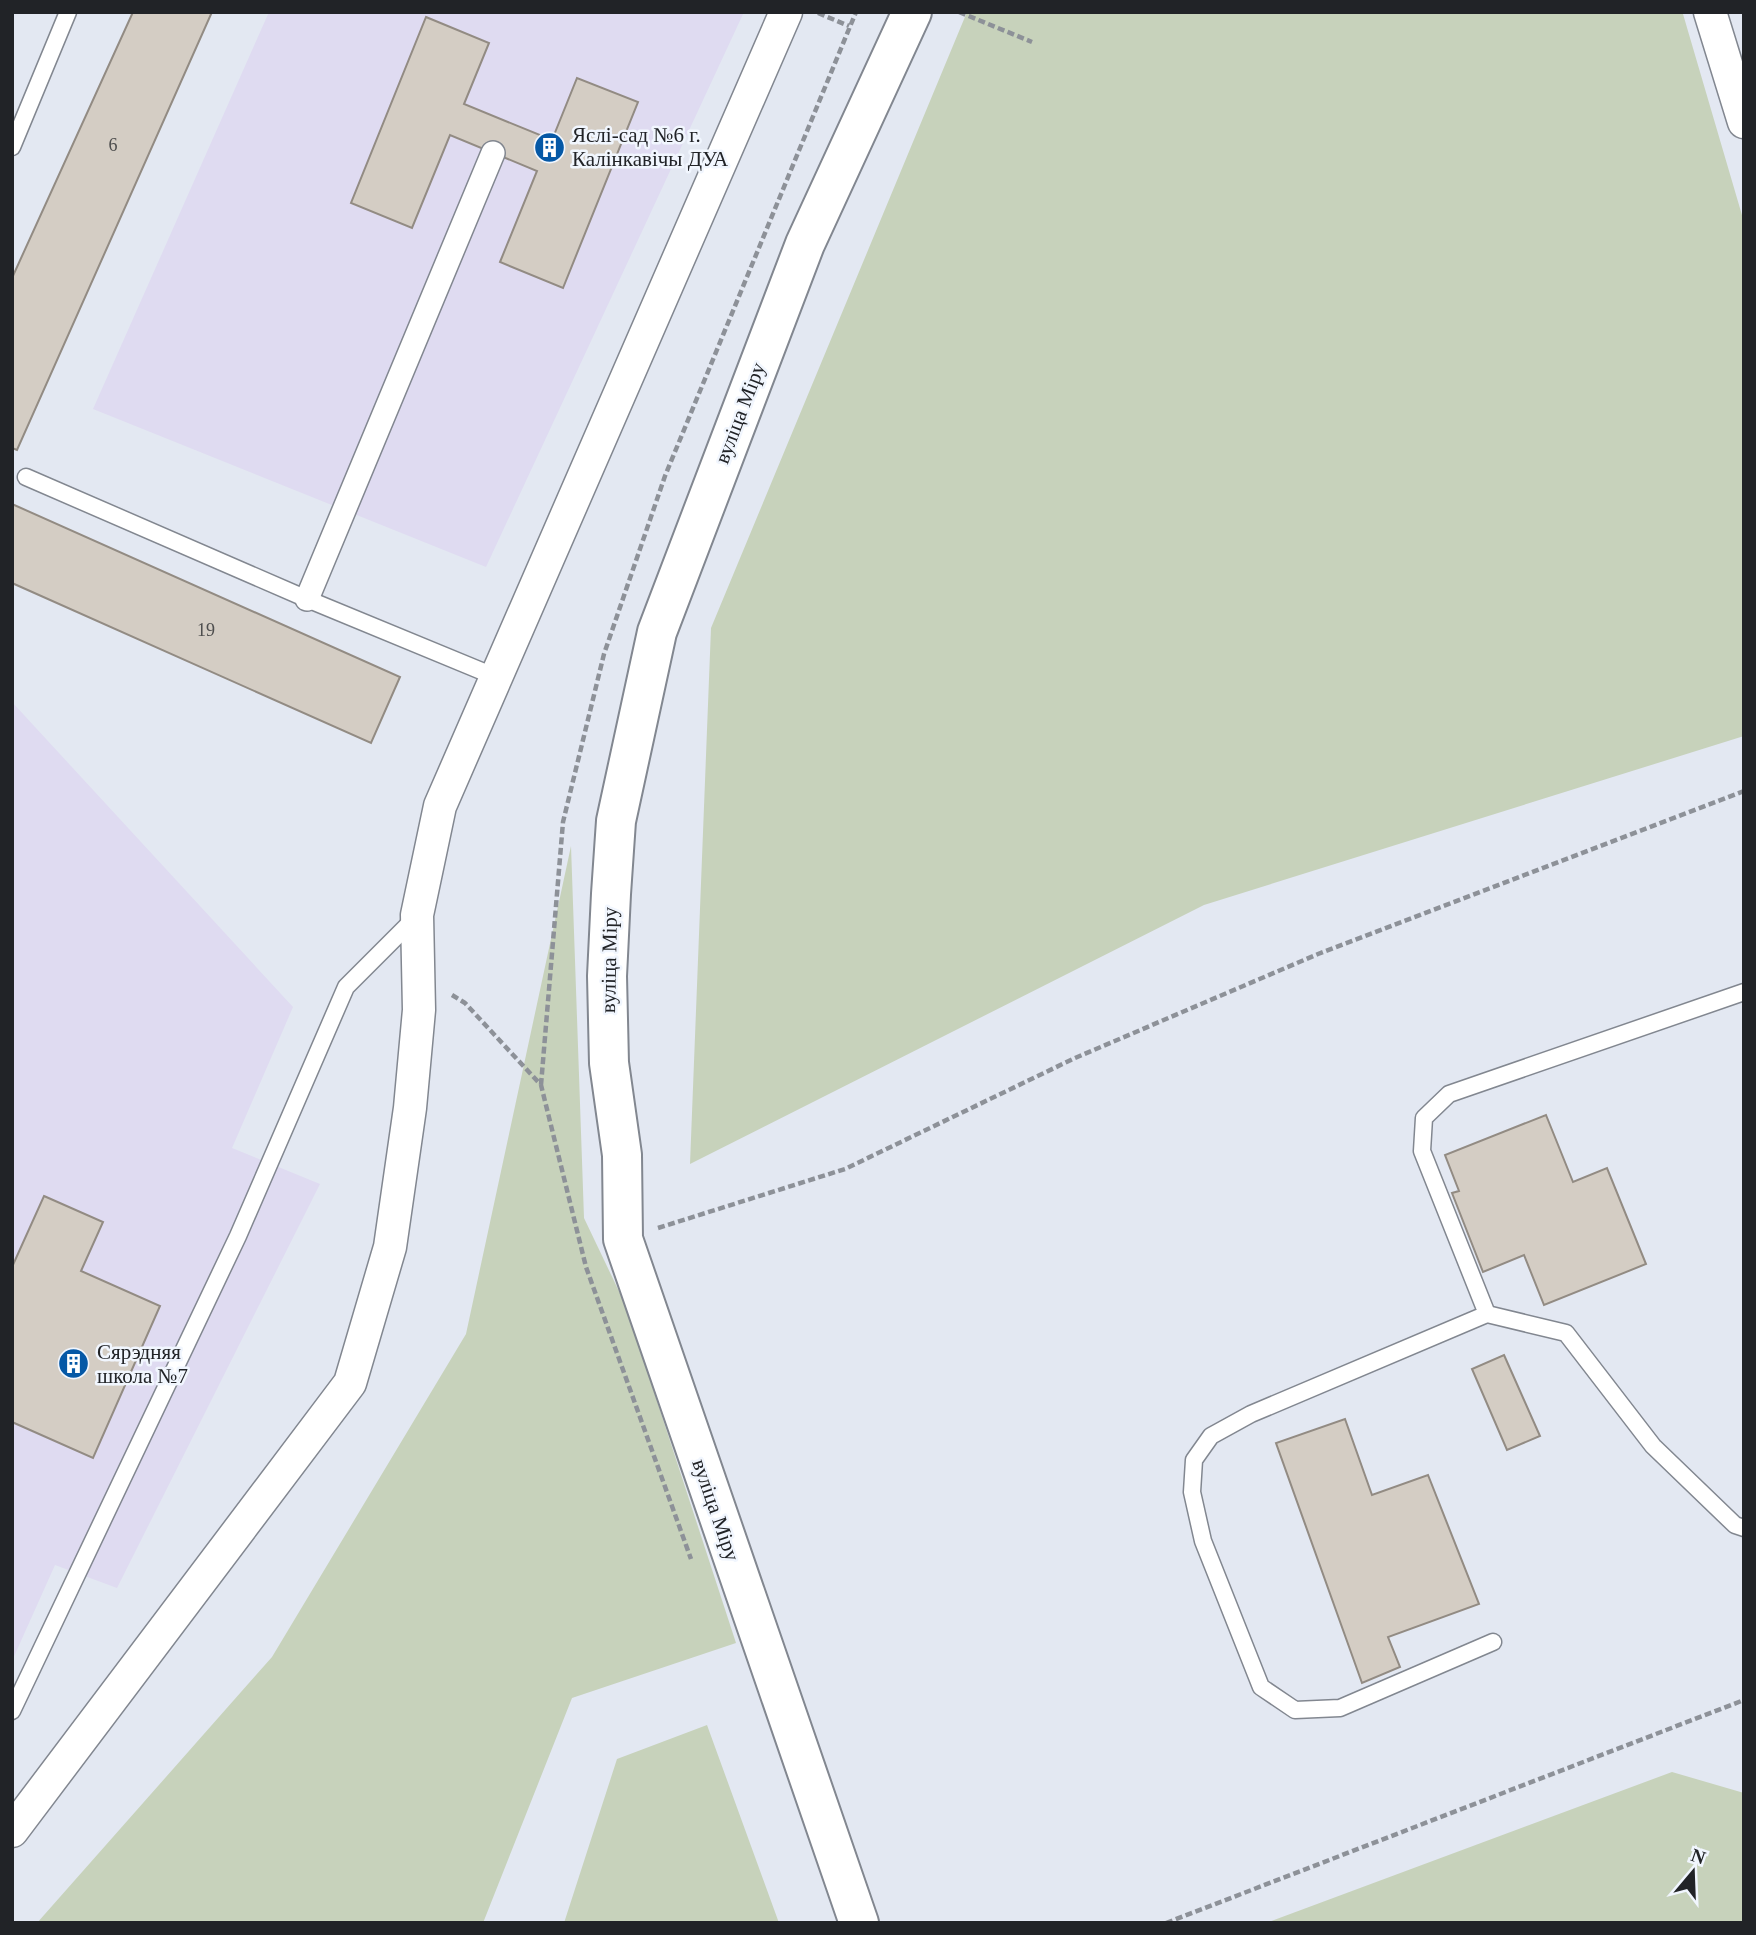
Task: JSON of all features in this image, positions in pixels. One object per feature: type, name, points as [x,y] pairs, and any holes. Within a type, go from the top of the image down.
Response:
[{"type":"street","points":[[12,1831],[350,1383],[390,1247],[410,1108],[419,1010],[417,915],[440,806],[786,12]]},
{"type":"street","name":"вуліца Міру","points":[[859,1923],[623,1239],[622,1155],[609,1062],[607,976],[615,821],[657,632],[805,244],[912,12]]},
{"type":"street","points":[[1710,12],[1744,122]]},
{"type":"street","points":[[307,599],[493,153]]},
{"type":"lane","points":[[12,147],[68,12]]},
{"type":"lane","points":[[26,477],[307,599],[496,677]]},
{"type":"lane","points":[[12,1711],[238,1236],[346,988],[417,915]]},
{"type":"lane","points":[[1487,1314],[1422,1151],[1424,1118],[1449,1094],[1744,992]]},
{"type":"lane","points":[[1493,1642],[1340,1708],[1296,1710],[1261,1687],[1203,1541],[1192,1492],[1194,1460],[1211,1436],[1251,1414],[1487,1314],[1566,1333],[1653,1446],[1735,1525],[1744,1528]]},
{"type":"path","points":[[815,12],[849,26]]},
{"type":"path","points":[[958,12],[1032,42]]},
{"type":"path","points":[[623,1239],[845,1169],[1075,1058],[1318,954],[1744,791]]},
{"type":"path","points":[[417,975],[465,1003],[541,1086],[586,1267],[694,1569]]},
{"type":"path","points":[[1166,1923],[1744,1700]]},
{"type":"shaded area","points":[[269,12],[744,12],[486,567],[93,409]]},
{"type":"shaded area","points":[[12,702],[293,1007],[232,1148],[320,1184],[117,1588],[55,1565],[12,1661]]},
{"type":"green space","points":[[967,12],[1683,14],[1744,222],[1744,736],[1204,905],[690,1164],[711,628]]},
{"type":"green space","points":[[571,846],[584,1218],[626,1306],[736,1643],[572,1698],[483,1923],[37,1923],[272,1657],[466,1334]]},
{"type":"green space","points":[[707,1725],[779,1923],[564,1923],[617,1759]]},
{"type":"green space","points":[[1672,1772],[1744,1793],[1744,1923],[1266,1923]]},
{"type":"building","points":[[133,12],[212,12],[17,450],[12,448],[12,278]]},
{"type":"building","name":"Яслі-сад №6 г. Калінкавічы ДУА","points":[[426,17],[489,43],[464,104],[552,140],[577,78],[638,102],[563,288],[500,262],[537,171],[450,135],[412,228],[351,203]]},
{"type":"building","points":[[12,504],[400,677],[371,743],[12,583]]},
{"type":"building","points":[[1546,1115],[1573,1182],[1607,1168],[1646,1264],[1544,1305],[1524,1255],[1483,1272],[1452,1193],[1459,1191],[1445,1155]]},
{"type":"building","name":"Сярэдняя школа №7","points":[[44,1196],[103,1222],[81,1271],[160,1306],[93,1458],[12,1422],[12,1267]]},
{"type":"building","points":[[1504,1355],[1540,1436],[1507,1450],[1472,1369]]},
{"type":"building","points":[[1345,1419],[1372,1495],[1428,1475],[1479,1604],[1388,1637],[1400,1667],[1362,1683],[1276,1443]]},
{"type":"place","name":"Яслі-сад №6 г. Калінкавічы ДУА","points":[[549,147]]},
{"type":"place","name":"Сярэдняя школа №7","points":[[74,1364]]}]
